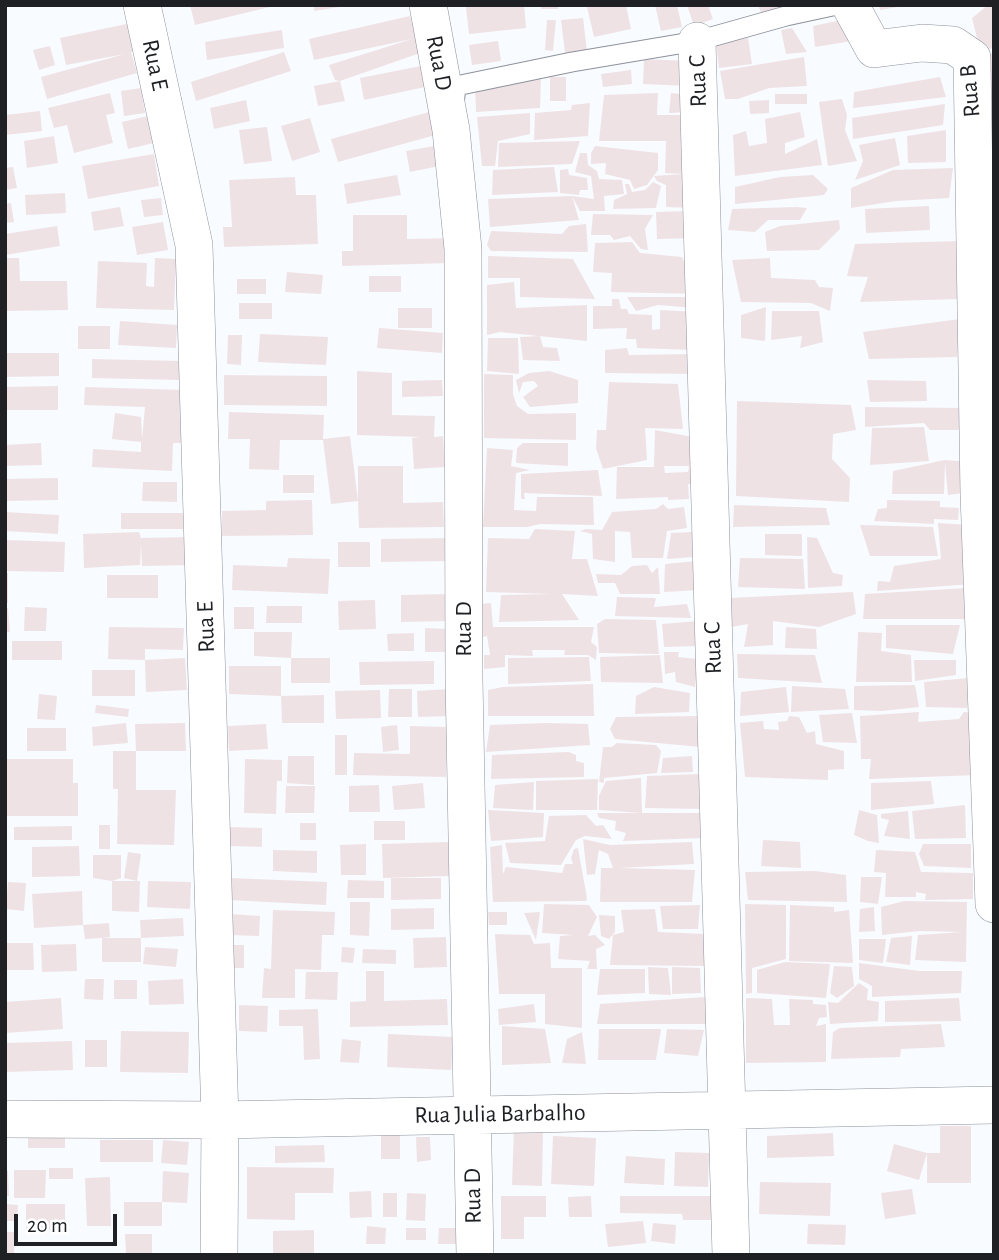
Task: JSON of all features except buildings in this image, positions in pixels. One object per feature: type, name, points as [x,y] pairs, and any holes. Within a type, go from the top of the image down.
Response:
[{"type":"street","name":"Rua E","points":[[142,5],[194,244],[220,1120],[219,1255]]},
{"type":"street","name":"Rua D","points":[[428,5],[452,130],[463,249],[464,679],[475,1255]]},
{"type":"street","name":"Rua B","points":[[850,5],[874,49],[922,43],[953,45],[972,58],[979,481],[994,904]]},
{"type":"street","name":"Rua C","points":[[697,41],[731,1255]]},
{"type":"street","name":"Rua Julia Barbalho","points":[[5,1119],[220,1120],[994,1105]]},
{"type":"lane","points":[[452,130],[456,86],[572,62],[697,41],[837,5]]}]
